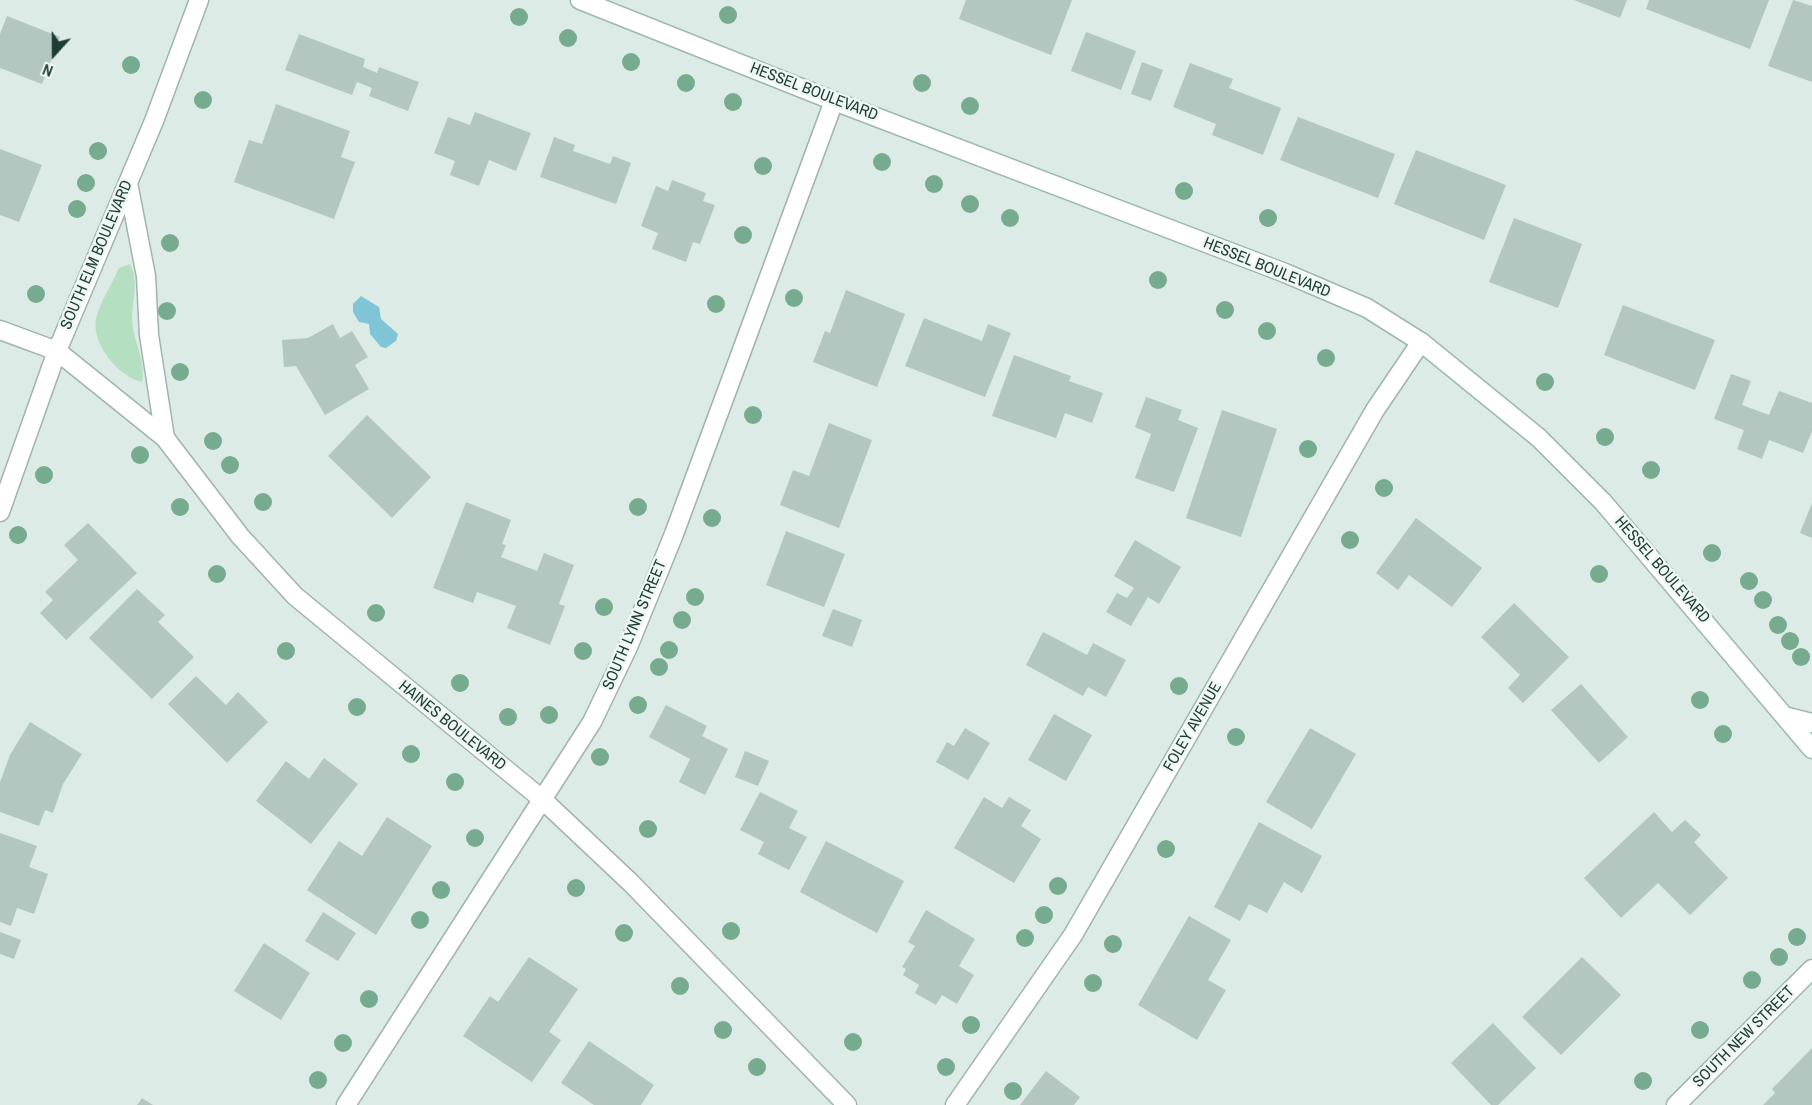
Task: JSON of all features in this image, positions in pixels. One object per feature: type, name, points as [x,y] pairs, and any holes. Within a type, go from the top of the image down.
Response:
[{"type":"street","name":"SOUTH ELM BOULEVARD","points":[[0,512],[57,351],[128,183],[199,0]]},
{"type":"street","name":"HESSEL BOULEVARD","points":[[580,0],[834,101],[1285,273],[1367,308],[1421,342],[1539,438],[1603,502],[1812,749]]},
{"type":"street","name":"SOUTH LYNN STREET","points":[[346,1105],[592,722],[628,647],[674,534],[834,101]]},
{"type":"street","points":[[128,183],[146,276],[149,335],[165,438]]},
{"type":"street","name":"HAINES BOULEVARD","points":[[0,330],[57,351],[165,438],[240,536],[296,596],[543,800],[631,883],[847,1105]]},
{"type":"street","name":"FOLEY AVENUE","points":[[955,1105],[1073,935],[1370,421],[1421,342]]},
{"type":"street","points":[[1784,716],[1812,723]]},
{"type":"street","name":"SOUTH NEW STREET","points":[[1676,1105],[1812,969]]},
{"type":"green space","points":[[130,264],[135,279],[132,320],[142,362],[142,382],[124,374],[109,358],[102,349],[96,329],[100,306],[119,268]]},
{"type":"water","points":[[361,296],[379,307],[381,319],[398,334],[396,341],[386,348],[381,347],[370,334],[369,324],[359,322],[353,312],[353,304]]},
{"type":"building","points":[[966,0],[1072,0],[1051,55],[959,19]]},
{"type":"building","points":[[1574,0],[1627,0],[1620,18]]},
{"type":"building","points":[[1649,0],[1769,0],[1750,49],[1646,9]]},
{"type":"building","points":[[1793,0],[1812,6],[1812,82],[1768,66]]},
{"type":"building","points":[[7,16],[60,37],[42,84],[0,68],[0,34]]},
{"type":"building","points":[[1086,32],[1136,51],[1121,90],[1071,71]]},
{"type":"building","points":[[299,34],[365,59],[363,67],[377,73],[379,67],[419,82],[408,111],[369,96],[372,88],[357,82],[352,95],[285,70]]},
{"type":"building","points":[[1142,62],[1163,70],[1151,101],[1131,94]]},
{"type":"building","points":[[1190,63],[1233,79],[1229,88],[1281,108],[1263,155],[1212,135],[1216,124],[1173,107]]},
{"type":"building","points":[[276,104],[350,131],[341,157],[355,162],[334,219],[234,182],[249,140],[262,144]]},
{"type":"building","points":[[475,112],[531,133],[516,171],[489,160],[479,186],[450,175],[455,161],[434,153],[448,117],[470,125]]},
{"type":"building","points":[[1298,117],[1395,154],[1378,198],[1280,160]]},
{"type":"building","points":[[554,137],[575,145],[573,151],[610,164],[613,156],[631,163],[616,204],[540,177]]},
{"type":"building","points":[[0,149],[42,165],[19,222],[0,215]]},
{"type":"building","points":[[1416,150],[1506,185],[1484,240],[1394,204]]},
{"type":"building","points":[[672,180],[706,193],[703,201],[715,205],[700,244],[693,242],[686,262],[652,249],[658,233],[641,226],[656,186],[668,191]]},
{"type":"building","points":[[1514,218],[1582,244],[1558,308],[1489,282]]},
{"type":"building","points":[[846,290],[905,314],[877,387],[813,362],[825,331],[830,333]]},
{"type":"building","points":[[1623,305],[1715,340],[1695,390],[1604,355]]},
{"type":"building","points":[[924,318],[982,341],[988,324],[1011,333],[985,397],[905,366]]},
{"type":"building","points":[[333,324],[340,338],[352,331],[368,357],[355,365],[369,389],[325,415],[296,366],[284,367],[282,340],[308,338]]},
{"type":"building","points":[[1014,355],[1071,376],[1069,381],[1103,393],[1092,423],[1065,413],[1056,438],[992,416]]},
{"type":"building","points":[[1731,374],[1751,381],[1742,405],[1769,415],[1779,391],[1812,403],[1812,431],[1803,453],[1769,440],[1762,459],[1737,449],[1744,430],[1714,419]]},
{"type":"building","points":[[1146,397],[1182,410],[1178,420],[1198,428],[1174,492],[1135,478],[1151,434],[1135,427]]},
{"type":"building","points":[[1222,410],[1277,429],[1241,537],[1186,518]]},
{"type":"building","points":[[367,415],[431,477],[392,518],[328,456]]},
{"type":"building","points":[[829,423],[872,440],[839,528],[780,505],[793,470],[809,476]]},
{"type":"building","points":[[466,502],[511,520],[502,544],[506,545],[501,557],[537,571],[544,553],[574,565],[559,604],[565,606],[550,645],[507,628],[516,606],[477,592],[473,603],[433,588]]},
{"type":"building","points":[[1812,503],[1812,538],[1800,533]]},
{"type":"building","points":[[1416,518],[1482,568],[1452,607],[1409,575],[1398,590],[1376,573]]},
{"type":"building","points":[[88,523],[137,573],[66,640],[40,613],[53,600],[45,592],[78,560],[64,545]]},
{"type":"building","points":[[786,531],[845,554],[824,607],[766,585]]},
{"type":"building","points":[[1135,540],[1181,567],[1159,604],[1148,597],[1131,626],[1106,612],[1117,593],[1127,598],[1134,588],[1114,576]]},
{"type":"building","points":[[137,589],[165,615],[158,622],[194,657],[152,699],[89,638]]},
{"type":"building","points":[[1514,603],[1569,657],[1523,703],[1508,688],[1520,675],[1481,637]]},
{"type":"building","points":[[833,609],[862,620],[852,647],[822,636]]},
{"type":"building","points":[[1043,632],[1087,655],[1093,643],[1126,660],[1106,697],[1088,687],[1083,696],[1026,665]]},
{"type":"building","points":[[196,676],[226,705],[238,692],[268,722],[227,763],[168,704]]},
{"type":"building","points":[[1581,684],[1628,737],[1599,763],[1551,710]]},
{"type":"building","points":[[666,705],[707,726],[702,736],[728,749],[705,795],[679,782],[690,759],[649,737]]},
{"type":"building","points":[[1054,714],[1092,735],[1066,781],[1028,760]]},
{"type":"building","points":[[30,722],[82,754],[63,784],[53,813],[45,810],[39,826],[0,812],[0,782],[10,755]]},
{"type":"building","points":[[965,728],[990,743],[968,780],[936,762],[947,742],[954,746]]},
{"type":"building","points":[[1310,728],[1356,754],[1312,829],[1266,802]]},
{"type":"building","points":[[745,751],[769,761],[758,786],[735,777]]},
{"type":"building","points":[[324,758],[358,784],[311,844],[256,801],[286,761],[309,779]]},
{"type":"building","points":[[760,792],[798,811],[789,828],[807,837],[789,870],[758,854],[764,842],[740,830]]},
{"type":"building","points":[[984,797],[1002,808],[1009,797],[1031,810],[1021,826],[1041,839],[1014,883],[954,848]]},
{"type":"building","points":[[1654,812],[1672,832],[1685,820],[1701,835],[1694,842],[1728,878],[1690,915],[1658,883],[1621,918],[1584,878]]},
{"type":"building","points":[[387,817],[432,846],[376,935],[307,890],[339,841],[362,856]]},
{"type":"building","points":[[1259,822],[1322,856],[1302,893],[1284,882],[1267,913],[1249,904],[1240,921],[1214,907]]},
{"type":"building","points":[[0,833],[37,846],[29,867],[48,874],[34,914],[17,908],[11,926],[0,922]]},
{"type":"building","points":[[826,841],[904,881],[877,933],[800,892]]},
{"type":"building","points":[[926,910],[975,939],[959,966],[974,975],[957,1004],[942,995],[936,1005],[915,993],[919,985],[903,975],[906,969],[902,967],[915,946],[908,942]]},
{"type":"building","points":[[323,912],[356,933],[338,961],[305,941]]},
{"type":"building","points":[[1189,916],[1231,940],[1208,980],[1226,990],[1197,1040],[1138,1005]]},
{"type":"building","points":[[0,932],[21,940],[14,959],[0,954]]},
{"type":"building","points":[[264,943],[310,973],[281,1020],[234,991]]},
{"type":"building","points":[[529,957],[578,989],[549,1032],[561,1040],[532,1082],[463,1036],[490,996],[498,1002]]},
{"type":"building","points":[[1582,957],[1621,995],[1561,1055],[1522,1017]]},
{"type":"building","points":[[1493,1023],[1536,1068],[1498,1105],[1491,1105],[1451,1063]]},
{"type":"building","points":[[589,1041],[654,1085],[641,1105],[594,1105],[561,1083]]},
{"type":"building","points":[[1812,1048],[1812,1105],[1763,1105],[1775,1093],[1772,1089]]},
{"type":"building","points":[[1046,1071],[1080,1097],[1074,1105],[1020,1105]]},
{"type":"building","points":[[142,1098],[153,1105],[137,1105]]}]
